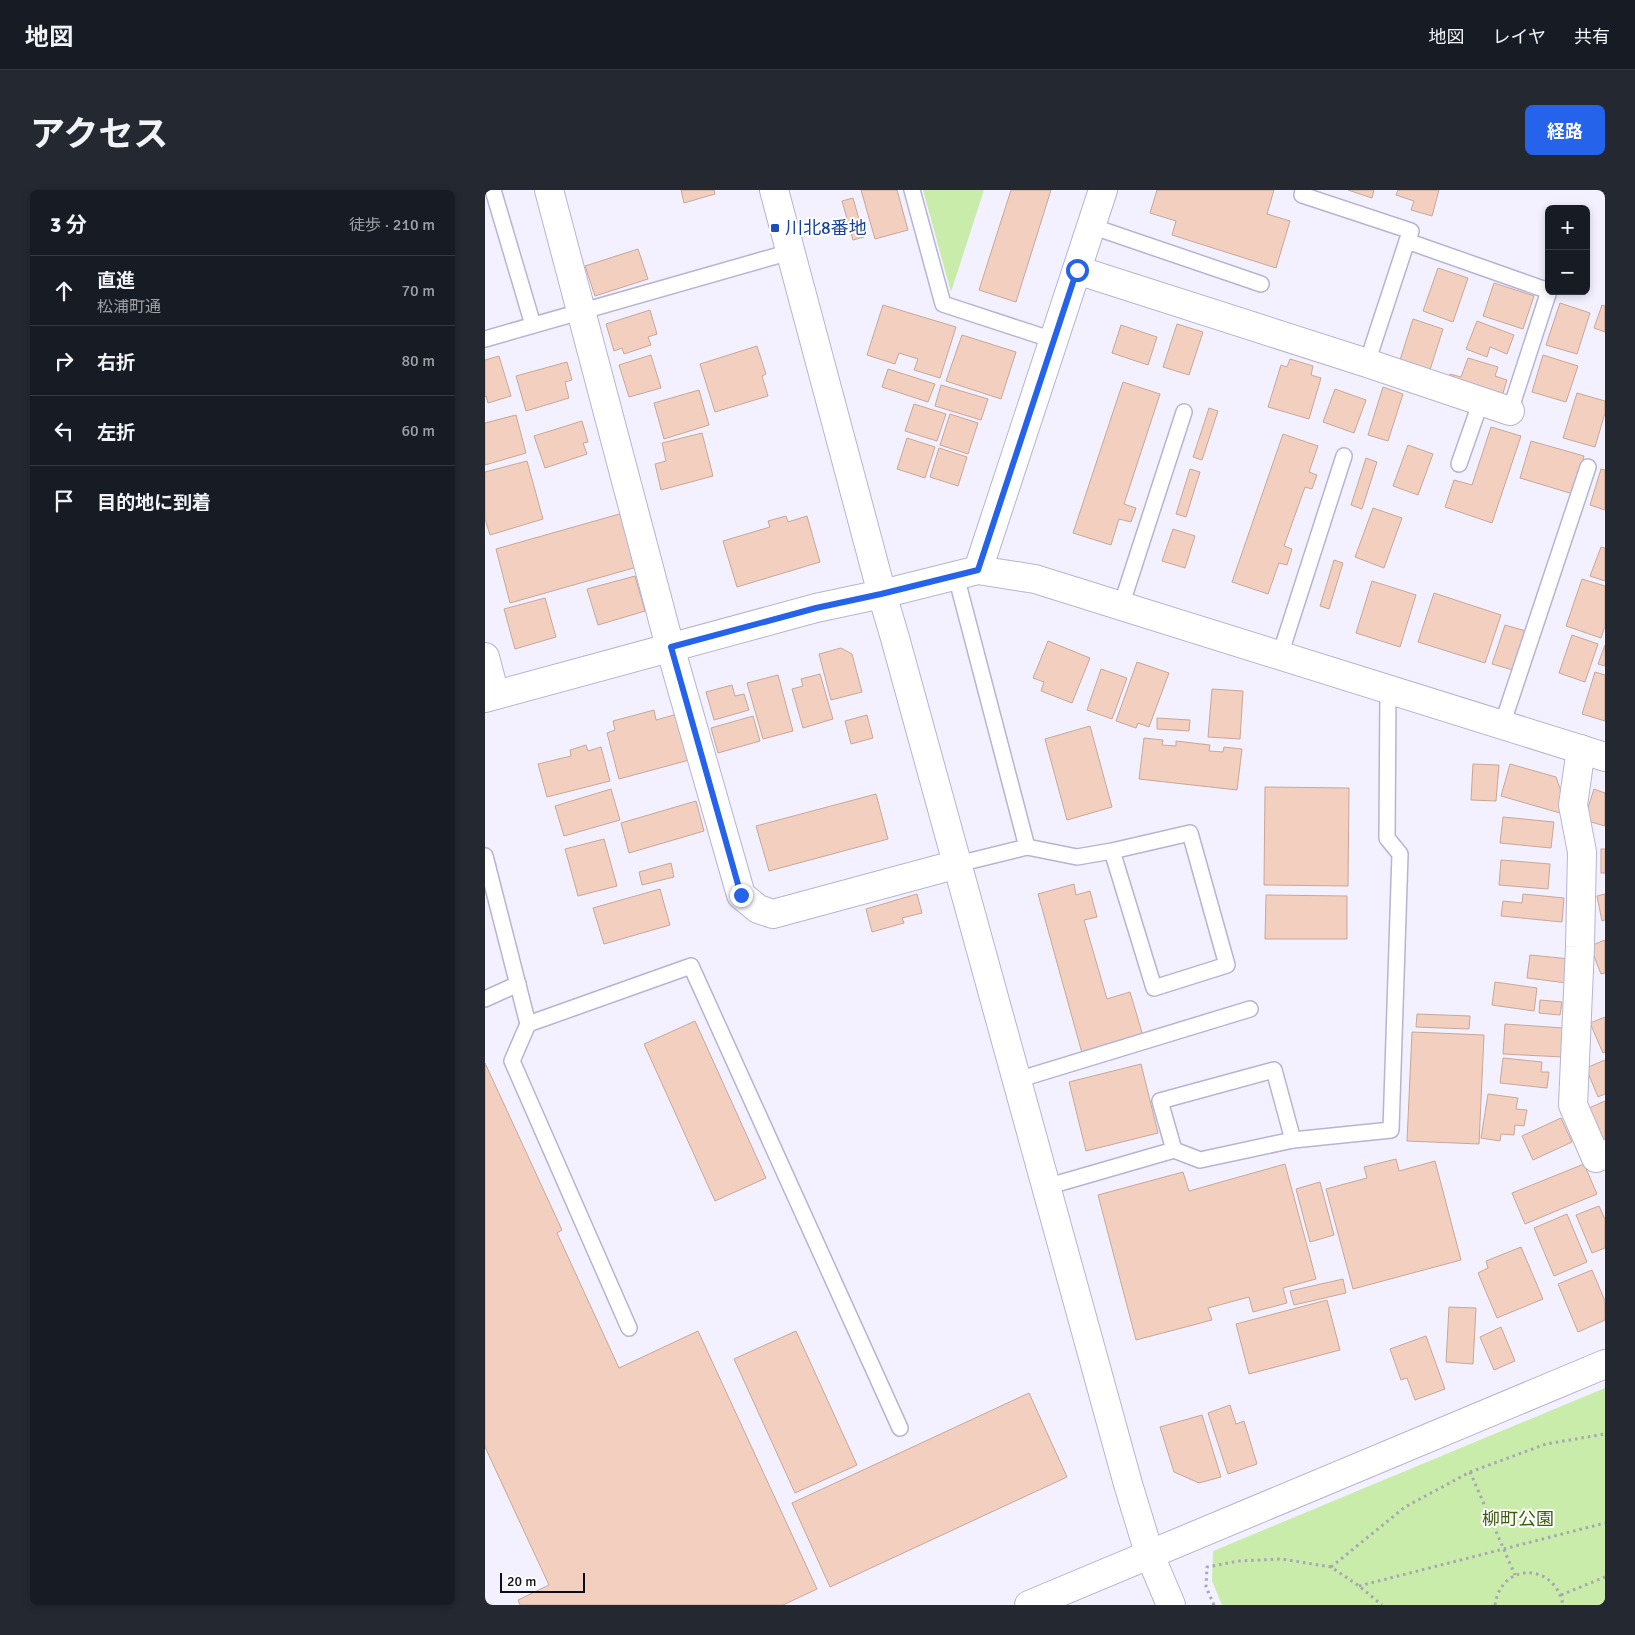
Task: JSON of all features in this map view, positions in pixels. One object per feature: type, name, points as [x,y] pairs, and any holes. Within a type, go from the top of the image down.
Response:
[{"type":"street","points":[[549,190],[671,647],[741,895],[757,909],[773,914],[958,864]]},
{"type":"street","points":[[774,190],[881,594],[958,864],[1128,1484],[1149,1553],[1171,1605]]},
{"type":"street","points":[[967,573],[1053,340],[1103,190]]},
{"type":"street","points":[[1077,270],[1510,411]]},
{"type":"street","points":[[485,657],[490,696],[816,608],[967,573],[1035,579],[1593,753],[1573,805],[1582,852],[1581,947],[1573,1106],[1596,1158],[1605,1154]]},
{"type":"street","points":[[1029,1605],[1149,1553],[1605,1364]]},
{"type":"lane","points":[[493,190],[533,325]]},
{"type":"lane","points":[[912,190],[943,304],[1053,340]]},
{"type":"lane","points":[[1303,190],[1302,195],[1411,231],[1367,363]]},
{"type":"lane","points":[[1091,226],[1261,284]]},
{"type":"lane","points":[[1407,242],[1549,292],[1510,411]]},
{"type":"lane","points":[[485,339],[790,252]]},
{"type":"lane","points":[[1459,464],[1481,401]]},
{"type":"lane","points":[[1121,606],[1184,412]]},
{"type":"lane","points":[[1280,655],[1344,456]]},
{"type":"lane","points":[[1503,725],[1588,467]]},
{"type":"lane","points":[[967,573],[1027,846]]},
{"type":"lane","points":[[1046,1187],[1174,1150],[1201,1160],[1293,1140],[1391,1130],[1401,854],[1387,838],[1388,689]]},
{"type":"lane","points":[[958,864],[1027,846],[1077,857],[1190,833],[1227,965],[1154,988],[1112,851]]},
{"type":"lane","points":[[485,856],[528,1024],[512,1060],[629,1328]]},
{"type":"lane","points":[[528,1024],[691,966],[900,1428]]},
{"type":"lane","points":[[485,999],[518,984]]},
{"type":"lane","points":[[1017,1080],[1251,1009]]},
{"type":"lane","points":[[1174,1150],[1160,1101],[1274,1070],[1293,1140]]},
{"type":"path","points":[[1331,1567],[1405,1507],[1469,1472],[1546,1444],[1605,1434]]},
{"type":"path","points":[[1469,1472],[1515,1576]]},
{"type":"path","points":[[1359,1586],[1605,1523]]},
{"type":"path","points":[[1214,1605],[1206,1587],[1207,1567],[1239,1561],[1282,1559],[1331,1567],[1382,1605]]},
{"type":"path","points":[[1495,1605],[1496,1595],[1504,1583],[1515,1576],[1528,1572],[1542,1575],[1553,1583],[1561,1595],[1563,1605]]},
{"type":"path","points":[[1561,1595],[1605,1577]]},
{"type":"green space","points":[[923,190],[984,190],[951,292]]},
{"type":"green space","name":"柳町公園","points":[[1605,1388],[1605,1605],[1222,1605],[1212,1581],[1213,1551]]},
{"type":"building","points":[[681,190],[714,190],[715,194],[684,203]]},
{"type":"building","points":[[861,190],[897,190],[908,230],[875,239]]},
{"type":"building","points":[[1011,190],[1051,190],[1016,302],[979,290]]},
{"type":"building","points":[[1157,190],[1274,190],[1267,214],[1290,221],[1276,268],[1172,235],[1176,221],[1150,213]]},
{"type":"building","points":[[1348,190],[1374,190],[1372,198]]},
{"type":"building","points":[[1398,190],[1439,190],[1432,216],[1411,210],[1414,201],[1396,195]]},
{"type":"building","points":[[853,198],[864,237],[853,240],[842,201]]},
{"type":"building","points":[[638,249],[648,279],[595,296],[585,266]]},
{"type":"building","points":[[1438,268],[1468,278],[1453,322],[1423,311]]},
{"type":"building","points":[[1494,283],[1534,296],[1523,329],[1483,316]]},
{"type":"building","points":[[1560,303],[1590,313],[1577,354],[1546,345]]},
{"type":"building","points":[[883,305],[956,327],[940,378],[914,370],[918,359],[899,353],[895,364],[867,355]]},
{"type":"building","points":[[1602,305],[1605,306],[1605,332],[1594,328]]},
{"type":"building","points":[[650,310],[657,334],[648,337],[651,345],[624,354],[622,348],[614,351],[606,324]]},
{"type":"building","points":[[1413,319],[1443,329],[1430,370],[1400,360]]},
{"type":"building","points":[[1477,321],[1514,335],[1507,354],[1490,347],[1487,357],[1466,349]]},
{"type":"building","points":[[1177,324],[1203,332],[1189,375],[1163,367]]},
{"type":"building","points":[[1121,325],[1157,337],[1148,365],[1112,353]]},
{"type":"building","points":[[962,335],[1016,352],[1001,399],[946,381]]},
{"type":"building","points":[[757,346],[766,374],[762,376],[768,396],[715,412],[700,364]]},
{"type":"building","points":[[651,355],[661,388],[629,397],[619,365]]},
{"type":"building","points":[[1543,355],[1578,366],[1566,402],[1532,392]]},
{"type":"building","points":[[499,356],[511,396],[488,403],[485,397],[485,360]]},
{"type":"building","points":[[1468,358],[1498,367],[1495,376],[1507,380],[1500,403],[1446,385],[1450,374],[1461,377]]},
{"type":"building","points":[[1290,359],[1313,366],[1311,375],[1321,378],[1309,419],[1268,407],[1281,365],[1287,367]]},
{"type":"building","points":[[567,362],[572,380],[565,382],[569,398],[526,411],[516,376]]},
{"type":"building","points":[[888,369],[935,384],[928,402],[882,387]]},
{"type":"building","points":[[1123,382],[1160,394],[1124,504],[1136,508],[1131,522],[1119,519],[1111,545],[1073,533]]},
{"type":"building","points":[[941,385],[988,399],[981,420],[935,406]]},
{"type":"building","points":[[1383,387],[1403,394],[1388,441],[1368,435]]},
{"type":"building","points":[[1335,389],[1366,400],[1354,433],[1323,422]]},
{"type":"building","points":[[699,390],[709,425],[664,439],[654,403]]},
{"type":"building","points":[[1577,393],[1605,401],[1605,413],[1595,447],[1563,438]]},
{"type":"building","points":[[914,404],[946,414],[937,441],[905,431]]},
{"type":"building","points":[[1209,408],[1218,411],[1202,460],[1193,457]]},
{"type":"building","points":[[950,414],[978,423],[968,454],[940,445]]},
{"type":"building","points":[[516,415],[526,453],[485,465],[485,423]]},
{"type":"building","points":[[582,421],[588,442],[583,443],[587,454],[545,468],[534,436]]},
{"type":"building","points":[[1491,427],[1521,436],[1492,523],[1445,507],[1454,480],[1472,485]]},
{"type":"building","points":[[702,433],[713,476],[661,490],[655,464],[666,461],[662,443]]},
{"type":"building","points":[[1283,434],[1318,446],[1309,472],[1317,475],[1312,489],[1305,487],[1284,546],[1292,549],[1287,565],[1279,563],[1268,594],[1232,582]]},
{"type":"building","points":[[907,438],[935,447],[925,478],[897,469]]},
{"type":"building","points":[[1531,441],[1584,456],[1573,494],[1520,478]]},
{"type":"building","points":[[1408,445],[1433,454],[1418,495],[1393,486]]},
{"type":"building","points":[[939,448],[967,457],[958,486],[930,477]]},
{"type":"building","points":[[1366,458],[1377,462],[1362,509],[1351,505]]},
{"type":"building","points":[[527,461],[543,519],[490,535],[485,519],[485,472]]},
{"type":"building","points":[[1190,469],[1200,472],[1186,517],[1176,514]]},
{"type":"building","points":[[1601,469],[1605,470],[1605,510],[1590,505]]},
{"type":"building","points":[[1373,508],[1402,518],[1384,568],[1355,557]]},
{"type":"building","points":[[623,513],[637,567],[510,603],[496,549]]},
{"type":"building","points":[[786,516],[788,522],[807,516],[820,562],[737,587],[723,541],[770,527],[768,521]]},
{"type":"building","points":[[1173,529],[1195,536],[1185,568],[1162,561]]},
{"type":"building","points":[[1601,547],[1605,548],[1605,581],[1590,576]]},
{"type":"building","points":[[1334,560],[1343,563],[1329,609],[1320,606]]},
{"type":"building","points":[[635,576],[645,611],[598,625],[587,589]]},
{"type":"building","points":[[1582,579],[1605,586],[1605,626],[1601,638],[1566,626]]},
{"type":"building","points":[[1372,581],[1416,595],[1400,647],[1356,633]]},
{"type":"building","points":[[1434,593],[1501,615],[1485,663],[1418,642]]},
{"type":"building","points":[[545,598],[556,637],[515,649],[504,609]]},
{"type":"building","points":[[1505,625],[1526,631],[1513,670],[1492,664]]},
{"type":"building","points":[[1572,635],[1598,644],[1585,682],[1559,673]]},
{"type":"building","points":[[1048,641],[1090,658],[1072,703],[1041,691],[1044,682],[1033,678]]},
{"type":"building","points":[[1605,645],[1605,666],[1598,664]]},
{"type":"building","points":[[841,648],[852,654],[862,692],[831,700],[819,654]]},
{"type":"building","points":[[1137,662],[1169,673],[1149,727],[1138,723],[1136,728],[1116,721]]},
{"type":"building","points":[[1101,669],[1127,678],[1112,719],[1087,710]]},
{"type":"building","points":[[1595,672],[1605,675],[1605,721],[1582,714]]},
{"type":"building","points":[[820,674],[833,719],[803,728],[792,689],[803,686],[801,679]]},
{"type":"building","points":[[778,675],[793,731],[763,739],[747,683]]},
{"type":"building","points":[[732,685],[735,696],[744,694],[749,710],[714,720],[706,692]]},
{"type":"building","points":[[1212,689],[1243,691],[1240,739],[1208,737]]},
{"type":"building","points":[[654,710],[656,720],[681,713],[693,759],[619,779],[607,733],[615,730],[613,721]]},
{"type":"building","points":[[867,715],[873,738],[851,744],[845,721]]},
{"type":"building","points":[[753,716],[760,741],[718,753],[711,728]]},
{"type":"building","points":[[1157,718],[1190,720],[1189,731],[1157,729]]},
{"type":"building","points":[[1090,726],[1112,807],[1067,820],[1045,739]]},
{"type":"building","points":[[1144,738],[1163,740],[1162,745],[1176,746],[1176,741],[1210,745],[1209,751],[1223,752],[1224,747],[1242,749],[1237,790],[1139,779]]},
{"type":"building","points":[[586,745],[588,751],[601,747],[610,781],[547,797],[538,764],[571,756],[570,750]]},
{"type":"building","points":[[1473,764],[1499,765],[1496,801],[1471,800]]},
{"type":"building","points":[[1510,764],[1556,777],[1564,800],[1560,813],[1501,796]]},
{"type":"building","points":[[1265,787],[1349,788],[1348,886],[1264,885]]},
{"type":"building","points":[[611,789],[620,820],[564,836],[555,806]]},
{"type":"building","points":[[1594,789],[1605,793],[1605,826],[1584,820]]},
{"type":"building","points":[[876,794],[888,839],[769,871],[756,826]]},
{"type":"building","points":[[696,801],[704,831],[629,853],[621,823]]},
{"type":"building","points":[[1503,817],[1554,822],[1551,848],[1500,843]]},
{"type":"building","points":[[604,839],[617,886],[578,896],[565,849]]},
{"type":"building","points":[[1601,849],[1605,849],[1605,873],[1601,873]]},
{"type":"building","points":[[1501,860],[1550,864],[1548,889],[1499,885]]},
{"type":"building","points":[[671,863],[674,877],[642,885],[639,872]]},
{"type":"building","points":[[1074,884],[1076,895],[1090,891],[1097,917],[1084,920],[1107,999],[1130,992],[1143,1036],[1082,1053],[1038,894]]},
{"type":"building","points":[[660,889],[670,925],[604,944],[593,908]]},
{"type":"building","points":[[917,894],[922,913],[902,918],[904,923],[872,932],[866,909]]},
{"type":"building","points":[[1523,894],[1564,898],[1562,922],[1501,916],[1503,901],[1522,903]]},
{"type":"building","points":[[1605,894],[1605,920],[1602,921],[1597,896]]},
{"type":"building","points":[[1266,895],[1347,896],[1347,939],[1265,939]]},
{"type":"building","points":[[1605,940],[1605,973],[1601,974],[1590,946]]},
{"type":"building","points":[[1530,955],[1570,959],[1567,983],[1527,978]]},
{"type":"building","points":[[1495,982],[1537,988],[1534,1011],[1492,1005]]},
{"type":"building","points":[[1540,1000],[1562,1002],[1560,1015],[1539,1013]]},
{"type":"building","points":[[1417,1014],[1470,1016],[1469,1029],[1416,1027]]},
{"type":"building","points":[[1605,1017],[1605,1052],[1603,1053],[1590,1023]]},
{"type":"building","points":[[695,1021],[766,1178],[715,1201],[644,1044]]},
{"type":"building","points":[[1505,1024],[1564,1028],[1563,1057],[1503,1054]]},
{"type":"building","points":[[1412,1032],[1484,1035],[1479,1144],[1407,1141]]},
{"type":"building","points":[[1503,1058],[1542,1062],[1541,1072],[1549,1072],[1547,1088],[1500,1083]]},
{"type":"building","points":[[1605,1060],[1605,1094],[1598,1097],[1586,1068]]},
{"type":"building","points":[[485,1063],[562,1230],[557,1233],[619,1368],[698,1331],[817,1589],[783,1605],[520,1605],[518,1600],[549,1585],[485,1447]]},
{"type":"building","points":[[1141,1064],[1158,1133],[1086,1151],[1069,1082]]},
{"type":"building","points":[[1488,1094],[1518,1098],[1516,1109],[1527,1110],[1524,1126],[1515,1125],[1514,1135],[1501,1134],[1500,1141],[1481,1138]]},
{"type":"building","points":[[1605,1101],[1605,1139],[1603,1140],[1589,1108]]},
{"type":"building","points":[[1561,1118],[1572,1142],[1533,1160],[1522,1136]]},
{"type":"building","points":[[1396,1159],[1399,1171],[1435,1161],[1461,1260],[1353,1289],[1326,1189],[1367,1178],[1364,1167]]},
{"type":"building","points":[[1285,1164],[1316,1279],[1283,1288],[1287,1303],[1253,1312],[1249,1297],[1208,1308],[1212,1320],[1136,1340],[1098,1195],[1183,1172],[1189,1191]]},
{"type":"building","points":[[1584,1164],[1597,1194],[1525,1224],[1512,1193]]},
{"type":"building","points":[[1320,1182],[1334,1235],[1310,1242],[1296,1189]]},
{"type":"building","points":[[1599,1206],[1605,1219],[1605,1248],[1592,1253],[1576,1215]]},
{"type":"building","points":[[1567,1214],[1587,1262],[1554,1276],[1534,1228]]},
{"type":"building","points":[[1521,1247],[1543,1299],[1497,1318],[1478,1273],[1488,1268],[1486,1261]]},
{"type":"building","points":[[1592,1270],[1605,1301],[1605,1320],[1578,1332],[1558,1284]]},
{"type":"building","points":[[1343,1279],[1346,1293],[1294,1305],[1290,1291]]},
{"type":"building","points":[[1327,1300],[1340,1350],[1249,1374],[1236,1324]]},
{"type":"building","points":[[1449,1307],[1476,1308],[1473,1364],[1446,1362]]},
{"type":"building","points":[[1501,1327],[1515,1361],[1494,1370],[1480,1337]]},
{"type":"building","points":[[796,1331],[857,1465],[795,1493],[734,1359]]},
{"type":"building","points":[[1426,1336],[1445,1389],[1415,1400],[1407,1378],[1401,1380],[1390,1349]]},
{"type":"building","points":[[1029,1393],[1067,1477],[830,1587],[792,1503]]},
{"type":"building","points":[[1230,1405],[1236,1424],[1244,1421],[1257,1464],[1228,1474],[1208,1413]]},
{"type":"building","points":[[1202,1415],[1221,1477],[1199,1483],[1174,1472],[1160,1427]]},
{"type":"place","name":"川北8番地","points":[[775,228]]},
{"type":"route","points":[[741,895],[671,647],[816,608],[978,570],[1077,270]]}]
